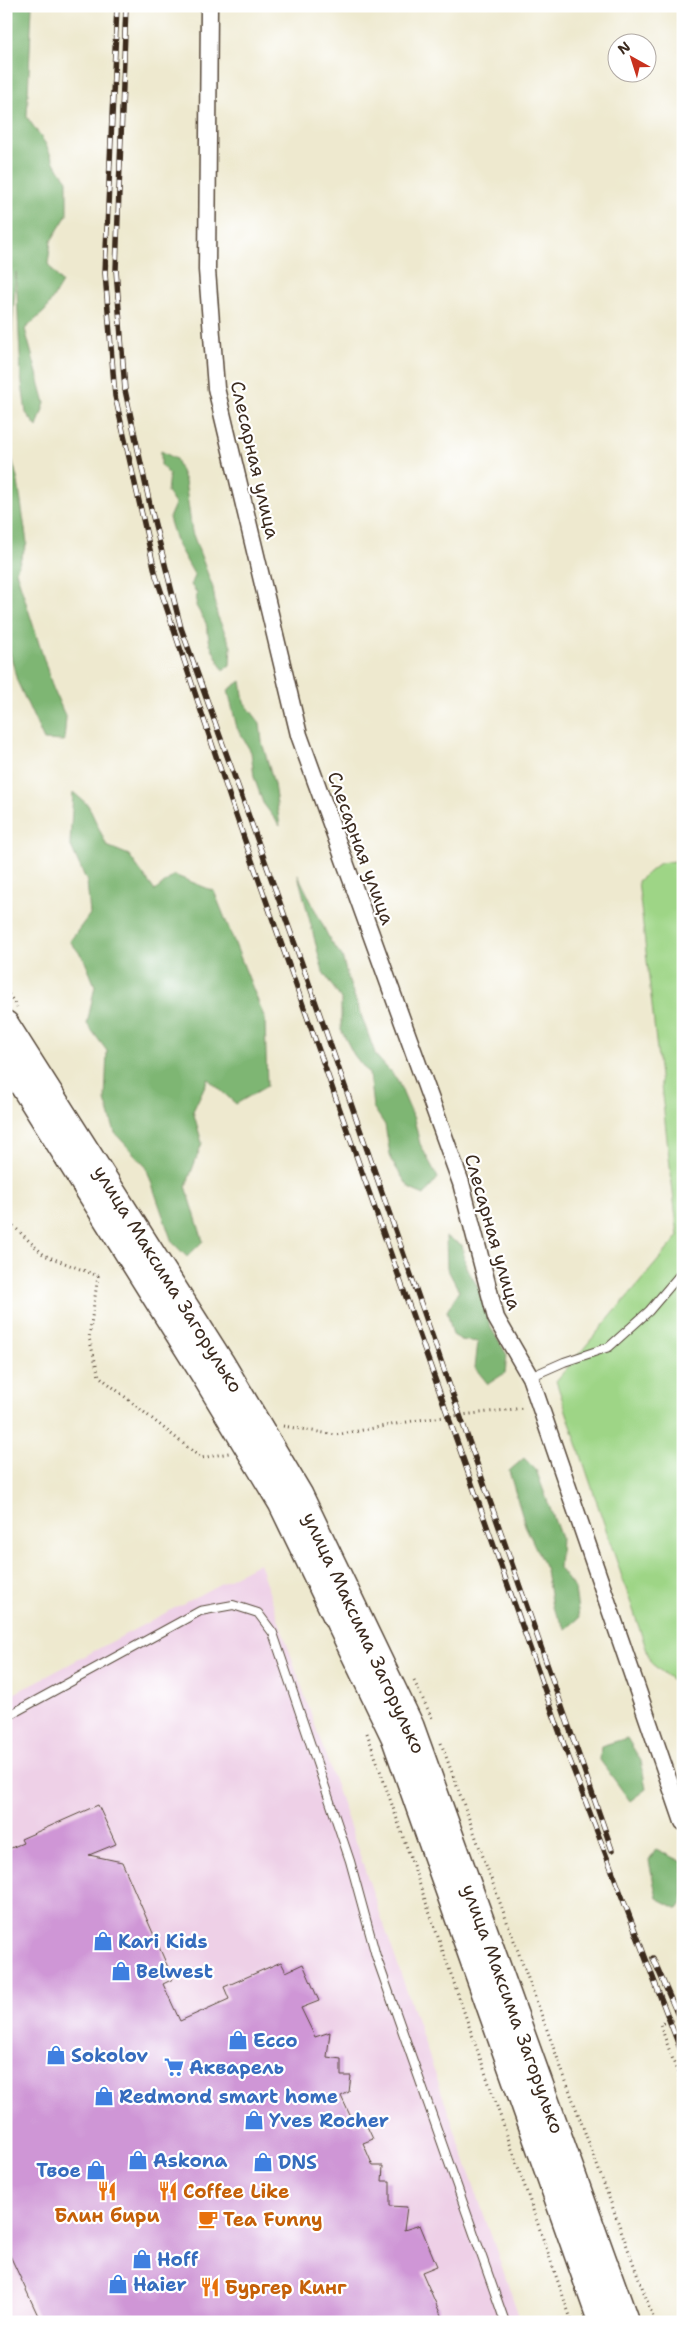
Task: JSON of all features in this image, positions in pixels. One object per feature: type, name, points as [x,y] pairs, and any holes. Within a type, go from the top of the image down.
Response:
[{"type":"main road","name":"улица Максима Загорулько","points":[[6,1024],[221,1362],[300,1495],[411,1726],[626,2322]]},
{"type":"main road","name":"улица Максима Загорулько","points":[[6,1059],[199,1367],[281,1503],[394,1737],[601,2322]]},
{"type":"street","name":"Слесарная улица","points":[[209,6],[207,270],[218,397],[299,735],[461,1184],[496,1318],[530,1377],[683,1822]]},
{"type":"lane","points":[[530,1377],[564,1362],[609,1347],[649,1311],[683,1271]]},
{"type":"lane","points":[[6,1717],[200,1611],[233,1605],[258,1613],[273,1632],[350,1861],[376,1956],[505,2322]]},
{"type":"path","points":[[6,1219],[44,1255],[98,1276],[88,1338],[99,1376],[201,1458],[232,1452],[227,1444]]},
{"type":"path","points":[[280,1426],[336,1435],[418,1420],[540,1407]]},
{"type":"path","points":[[366,1729],[572,2322]]},
{"type":"path","points":[[683,2017],[660,2024],[683,2088]]},
{"type":"path","points":[[6,2314],[10,2322]]},
{"type":"shaded area","points":[[259,1563],[521,2322],[6,2322],[6,1698]]},
{"type":"green space","points":[[6,6],[32,6],[27,117],[45,143],[55,164],[67,180],[67,215],[51,241],[48,264],[62,283],[45,311],[25,329],[45,403],[37,427],[26,413],[21,376],[16,272],[6,411]]},
{"type":"green space","points":[[6,435],[18,482],[27,543],[16,571],[53,688],[66,718],[64,741],[44,740],[17,681],[6,636]]},
{"type":"green space","points":[[161,451],[176,459],[185,481],[192,532],[213,588],[217,615],[231,646],[230,665],[223,670],[210,644],[206,623],[196,606],[197,593],[191,585],[195,576],[177,544],[169,518],[175,504],[167,492],[169,474],[161,465]]},
{"type":"green space","points":[[241,681],[244,702],[260,723],[262,742],[274,784],[280,826],[263,803],[254,777],[251,752],[237,728],[228,690]]},
{"type":"green space","points":[[73,792],[88,805],[107,846],[129,855],[155,891],[174,875],[214,891],[265,1019],[267,1086],[236,1104],[208,1079],[193,1111],[202,1143],[186,1186],[203,1241],[187,1257],[172,1242],[146,1167],[115,1133],[105,1100],[107,1051],[87,1024],[95,986],[84,959],[70,941],[90,914],[87,882],[70,844]]},
{"type":"green space","points":[[683,860],[683,1689],[651,1663],[556,1381],[678,1237],[638,881],[660,863]]},
{"type":"green space","points":[[298,875],[331,942],[342,956],[348,979],[376,1056],[397,1079],[414,1119],[420,1144],[438,1178],[424,1195],[410,1189],[391,1160],[385,1125],[373,1107],[369,1074],[354,1055],[341,1030],[341,999],[323,972]]},
{"type":"green space","points":[[446,1237],[462,1245],[466,1267],[478,1287],[491,1328],[507,1355],[505,1373],[488,1384],[475,1368],[478,1342],[461,1340],[453,1335],[447,1311],[459,1291],[447,1268]]},
{"type":"green space","points":[[524,1458],[536,1470],[561,1538],[559,1568],[575,1589],[579,1618],[566,1629],[552,1607],[546,1570],[525,1525],[509,1471]]},
{"type":"green space","points":[[627,1738],[641,1761],[646,1789],[630,1801],[600,1760],[601,1746]]},
{"type":"green space","points":[[656,1849],[683,1862],[683,1902],[678,1909],[657,1898],[649,1861]]},
{"type":"building","name":"Акварель","points":[[98,1805],[116,1844],[89,1855],[122,1862],[173,1979],[163,1984],[180,2021],[229,1999],[224,1987],[281,1962],[286,1972],[303,1964],[319,2001],[301,2008],[315,2037],[330,2032],[327,2057],[341,2059],[341,2076],[351,2076],[349,2092],[341,2096],[355,2126],[365,2122],[373,2139],[363,2143],[373,2166],[383,2166],[382,2181],[390,2181],[390,2206],[407,2207],[404,2230],[420,2225],[437,2266],[422,2272],[444,2322],[41,2322],[6,2247],[6,1850],[23,1843],[21,1839]]},
{"type":"railway","points":[[117,6],[105,273],[115,396],[156,576],[232,804],[567,1753],[683,2056]]},
{"type":"railway","points":[[126,6],[116,270],[125,390],[150,505],[181,628],[306,975],[612,1850]]},
{"type":"railway","points":[[653,1958],[683,2027]]},
{"type":"place","name":"Kari Kids","points":[[103,1941]]},
{"type":"place","name":"Belwest","points":[[121,1971]]},
{"type":"place","name":"Ecco","points":[[238,2040]]},
{"type":"place","name":"Sokolov","points":[[56,2055]]},
{"type":"place","name":"Акварель","points":[[174,2067]]},
{"type":"place","name":"Redmond smart home","points":[[104,2096]]},
{"type":"place","name":"Yves Rocher","points":[[254,2120]]},
{"type":"place","name":"Askona","points":[[138,2160]]},
{"type":"place","name":"DNS","points":[[263,2162]]},
{"type":"place","name":"Твое","points":[[96,2170]]},
{"type":"place","name":"Блин бири","points":[[107,2191]]},
{"type":"place","name":"Coffee Like","points":[[168,2191]]},
{"type":"place","name":"Tea Funny","points":[[208,2219]]},
{"type":"place","name":"Hoff","points":[[142,2259]]},
{"type":"place","name":"Haier","points":[[118,2284]]},
{"type":"place","name":"Бургер Кинг","points":[[210,2287]]}]
